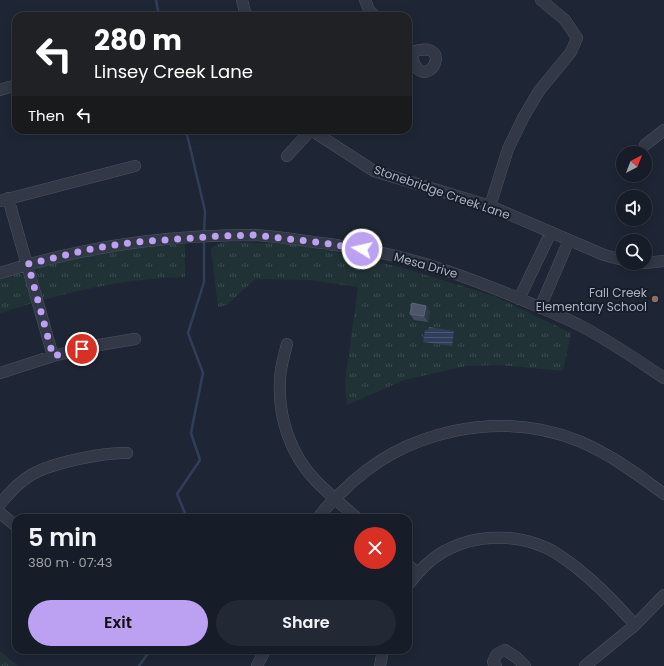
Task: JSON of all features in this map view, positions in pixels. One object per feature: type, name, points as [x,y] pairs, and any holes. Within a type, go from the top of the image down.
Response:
[{"type":"street","points":[[242,0],[245,12]]},
{"type":"street","points":[[365,0],[371,12]]},
{"type":"street","points":[[490,206],[508,150],[523,118],[539,91],[571,52],[577,38],[565,20],[541,0]]},
{"type":"street","points":[[0,90],[12,86]]},
{"type":"street","points":[[645,145],[664,130]]},
{"type":"street","points":[[287,156],[307,134]]},
{"type":"street","name":"Stonebridge Creek Lane","points":[[317,134],[374,171],[490,206],[604,255],[616,258]]},
{"type":"street","points":[[53,356],[28,264],[4,199],[135,166]]},
{"type":"street","points":[[519,299],[551,232]]},
{"type":"street","name":"Mesa Drive","points":[[0,273],[28,264],[95,248],[136,242],[254,235],[316,242],[377,252],[430,265],[479,282],[582,327],[627,353],[664,378]]},
{"type":"street","points":[[540,308],[569,240]]},
{"type":"street","points":[[652,262],[664,261]]},
{"type":"street","points":[[0,373],[53,356],[99,345],[135,339]]},
{"type":"street","points":[[287,344],[280,379],[281,411],[285,429],[301,462],[316,481],[353,514]]},
{"type":"street","points":[[321,514],[335,498],[356,478],[371,466],[392,453],[433,436],[481,426],[529,428],[555,433],[578,441],[607,455],[664,494]]},
{"type":"street","points":[[0,504],[13,489],[25,479],[49,467],[110,453],[127,453]]},
{"type":"street","points":[[0,513],[12,523]]},
{"type":"street","points":[[412,580],[442,552],[462,543],[485,538],[511,538],[526,541],[558,554],[583,573],[613,600],[635,625]]},
{"type":"street","points":[[412,570],[417,574]]},
{"type":"street","points":[[585,666],[635,625],[664,595]]},
{"type":"street","points":[[496,666],[493,662],[497,654],[505,650],[517,658],[525,666]]},
{"type":"street","points":[[257,666],[263,654]]},
{"type":"street","points":[[380,666],[382,654]]},
{"type":"green space","points":[[223,242],[292,244],[326,250],[403,268],[494,296],[571,333],[563,371],[499,365],[466,366],[404,380],[347,405],[345,382],[358,287],[309,280],[255,279],[227,305],[218,307],[211,248]]},
{"type":"green space","points":[[185,244],[185,277],[131,281],[78,291],[43,300],[35,274],[41,265],[77,257],[113,251]]},
{"type":"green space","points":[[15,274],[22,274],[26,279],[33,303],[0,313],[0,279]]},
{"type":"green space","points":[[0,651],[18,666],[0,666]]},
{"type":"water","points":[[429,327],[454,331],[452,346],[423,342],[425,330],[428,330]]},
{"type":"building","points":[[412,303],[426,306],[424,316],[410,314]]},
{"type":"waterway","points":[[156,0],[158,12]]},
{"type":"waterway","points":[[187,134],[205,211],[204,233]]},
{"type":"waterway","points":[[185,514],[177,494],[200,460],[191,433],[203,373],[188,333],[204,282],[204,240]]},
{"type":"waterway","points":[[139,666],[148,654]]},
{"type":"place","name":"Fall Creek Elementary School","points":[[655,299]]},
{"type":"route","points":[[82,349],[53,356],[28,264],[95,248],[136,242],[220,236],[254,235],[362,249]]}]
